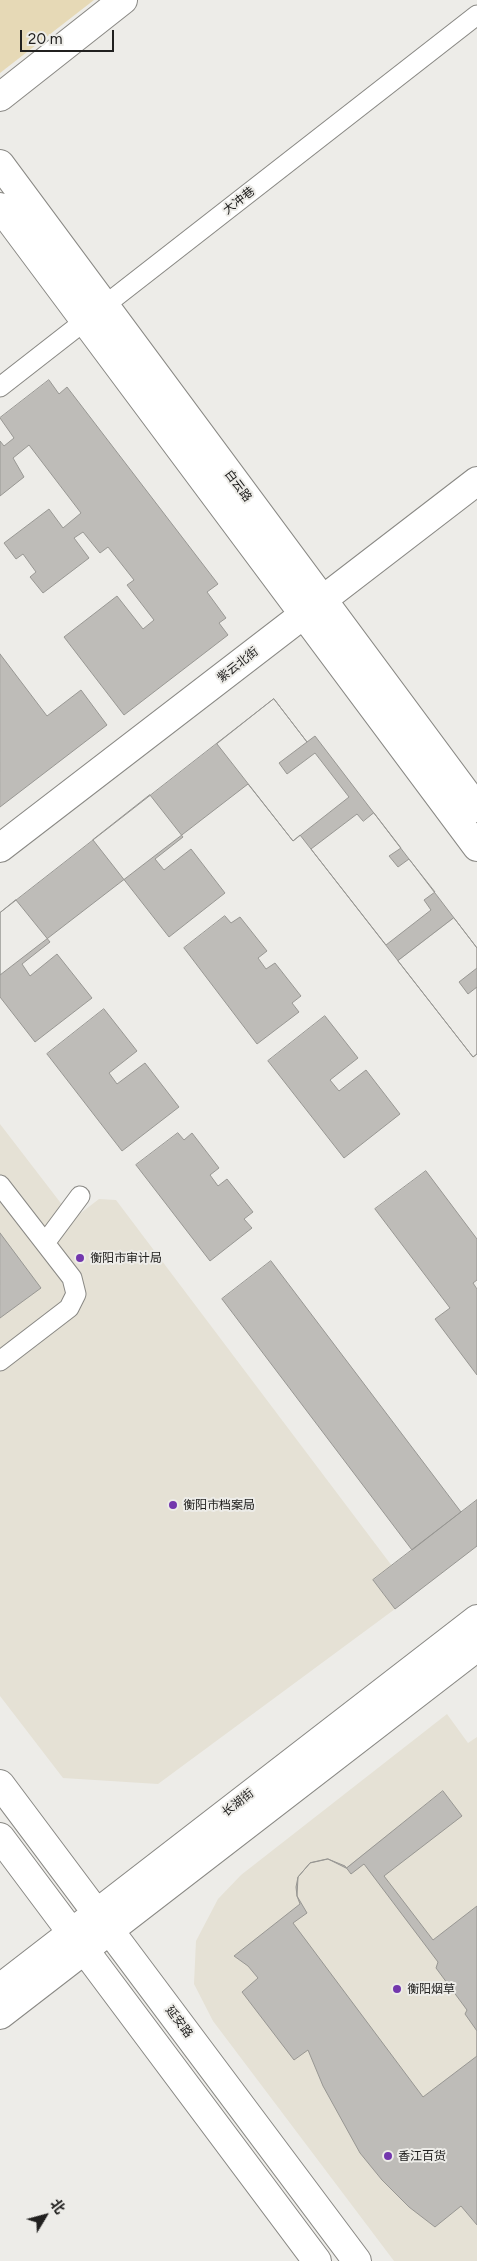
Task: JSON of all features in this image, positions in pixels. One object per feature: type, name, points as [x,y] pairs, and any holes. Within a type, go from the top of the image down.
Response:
[{"type":"main road","points":[[0,97],[123,0]]},
{"type":"main road","name":"白云路","points":[[0,164],[95,314],[313,607],[477,847]]},
{"type":"main road","name":"白云路","points":[[0,207],[95,314]]},
{"type":"main road","name":"紫云北街","points":[[0,848],[477,481]]},
{"type":"main road","name":"白云路","points":[[313,607],[477,808]]},
{"type":"main road","name":"长湖街","points":[[103,1922],[477,1619]]},
{"type":"main road","name":"长湖街","points":[[0,1988],[78,1941],[477,1647]]},
{"type":"main road","name":"延安路","points":[[0,1784],[357,2261]]},
{"type":"main road","points":[[0,1837],[317,2261]]},
{"type":"main road","name":"长湖街","points":[[0,2015],[78,1941]]},
{"type":"lane","name":"大冲巷","points":[[0,387],[477,15]]},
{"type":"lane","points":[[0,1185],[72,1278],[76,1294],[69,1308],[0,1361]]},
{"type":"lane","points":[[45,1243],[80,1196]]},
{"type":"shaded area","points":[[0,0],[94,0],[0,73]]},
{"type":"shaded area","name":"衡阳市档案局","points":[[0,1124],[73,1219],[99,1199],[116,1200],[392,1566],[373,1580],[395,1609],[158,1784],[63,1778],[0,1696]]},
{"type":"shaded area","points":[[447,1714],[468,1743],[477,1737],[477,2261],[394,2261],[213,2021],[194,1984],[196,1941],[218,1899],[241,1875]]},
{"type":"building","points":[[49,380],[59,394],[67,387],[218,584],[207,592],[226,618],[219,623],[228,635],[124,715],[64,637],[117,596],[143,629],[154,620],[127,585],[134,580],[108,547],[100,553],[83,532],[74,538],[89,558],[43,593],[30,577],[36,572],[23,554],[16,559],[4,543],[49,509],[63,528],[81,513],[29,445],[13,458],[24,477],[0,496],[0,441],[4,446],[14,438],[0,418]]},
{"type":"building","points":[[0,654],[47,716],[81,690],[107,725],[0,807]]},
{"type":"building","points":[[274,699],[307,742],[279,763],[287,774],[315,753],[349,797],[293,841],[217,744]]},
{"type":"building","points":[[274,699],[307,742],[315,736],[477,948],[477,1054],[473,1057],[300,835],[293,841],[248,784],[0,975],[0,913]]},
{"type":"building","points":[[150,795],[183,837],[155,859],[164,870],[191,849],[225,893],[169,937],[93,840]]},
{"type":"building","points":[[374,813],[401,848],[389,856],[398,867],[409,859],[435,892],[424,900],[431,910],[386,945],[311,849],[357,814],[363,821]]},
{"type":"building","points":[[16,900],[50,942],[22,964],[30,976],[57,954],[92,998],[35,1042],[0,997],[0,913]]},
{"type":"building","points":[[225,916],[231,923],[240,917],[267,951],[258,958],[266,969],[275,963],[301,996],[292,1003],[299,1012],[257,1044],[184,948]]},
{"type":"building","points":[[454,918],[477,948],[477,968],[459,982],[468,994],[477,987],[477,1054],[473,1057],[398,961]]},
{"type":"building","points":[[104,1009],[137,1051],[109,1073],[117,1084],[145,1063],[179,1107],[122,1151],[47,1054]]},
{"type":"building","points":[[325,1016],[358,1058],[330,1080],[339,1091],[366,1070],[400,1114],[344,1158],[268,1061]]},
{"type":"building","points":[[178,1133],[184,1140],[192,1133],[219,1168],[210,1175],[218,1186],[227,1179],[253,1212],[244,1219],[252,1228],[210,1261],[136,1165]]},
{"type":"building","points":[[426,1171],[477,1239],[477,1280],[473,1283],[477,1289],[477,1375],[435,1319],[450,1308],[375,1209]]},
{"type":"building","points":[[0,1233],[41,1288],[0,1318]]},
{"type":"building","points":[[271,1261],[461,1512],[412,1550],[222,1299]]},
{"type":"building","points":[[477,1500],[477,1546],[395,1609],[373,1580]]},
{"type":"building","points":[[443,1791],[462,1816],[384,1876],[433,1940],[477,1906],[477,2225],[461,2206],[435,2227],[409,2207],[382,2180],[360,2153],[323,2086],[308,2050],[294,2060],[242,1992],[258,1978],[248,1966],[234,1956],[300,1904],[296,1887],[298,1877],[310,1863],[328,1859],[346,1868]]},
{"type":"building","name":"衡阳烟草","points":[[328,1859],[345,1866],[351,1874],[364,1864],[438,1962],[436,1968],[467,2010],[465,2014],[477,2031],[477,2056],[423,2097],[293,1923],[307,1913],[297,1896],[298,1877],[310,1863]]},
{"type":"place","name":"衡阳市审计局","points":[[80,1258]]},
{"type":"place","name":"衡阳市档案局","points":[[173,1505]]},
{"type":"place","name":"衡阳烟草","points":[[397,1989]]},
{"type":"place","name":"香江百货","points":[[388,2156]]}]
